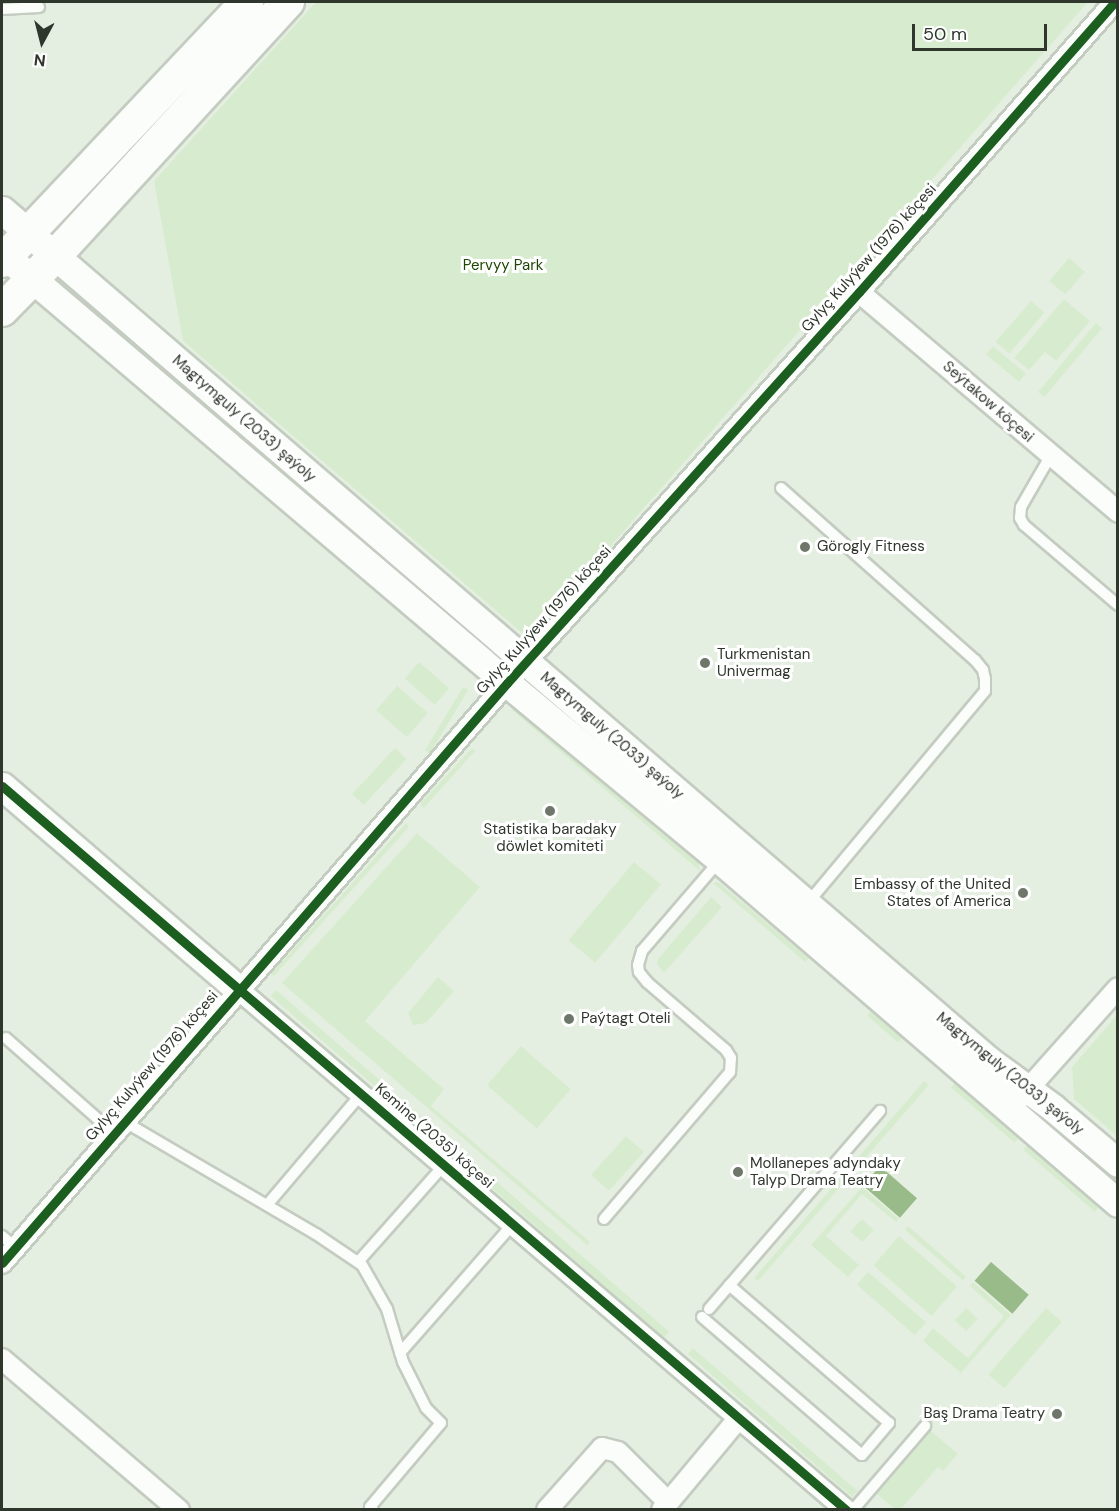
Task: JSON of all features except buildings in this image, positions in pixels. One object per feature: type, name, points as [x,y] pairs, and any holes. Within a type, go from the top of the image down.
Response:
[{"type":"main road","points":[[3,257],[247,2]]},
{"type":"main road","points":[[2,310],[55,256],[288,2]]},
{"type":"main road","name":"Magtymguly (2033) şaýoly","points":[[2,210],[987,1059],[1028,1089],[1118,1163]]},
{"type":"main road","name":"Magtymguly (2033) şaýoly","points":[[3,257],[32,279],[507,683],[720,860],[1118,1203]]},
{"type":"main road","name":"Kemine (2035) köçesi","points":[[2,786],[238,989]]},
{"type":"street","name":"Gylyç Kulyýew (1976) köçesi","points":[[2,1263],[8,1242],[120,1128],[238,989],[507,683],[860,292],[1115,2]]},
{"type":"street","name":"Seýtakow köçesi","points":[[860,292],[1117,512]]},
{"type":"street","points":[[1010,1109],[1118,988]]},
{"type":"street","name":"Kemine (2035) köçesi","points":[[238,989],[846,1509]]},
{"type":"street","points":[[5,1370],[179,1509]]},
{"type":"street","points":[[547,1509],[602,1448],[618,1452],[665,1506],[739,1418]]},
{"type":"lane","points":[[2,9],[39,7]]},
{"type":"lane","points":[[1051,455],[1021,507],[1020,518],[1024,525],[1118,605]]},
{"type":"lane","points":[[781,488],[975,660],[983,670],[985,680],[985,691],[808,903]]},
{"type":"lane","points":[[604,1219],[730,1072],[731,1058],[726,1050],[647,982],[639,972],[638,965],[642,951],[720,860]]},
{"type":"lane","points":[[6,1038],[120,1128],[267,1205],[358,1262],[387,1308],[400,1353],[426,1408],[441,1423],[370,1507],[373,1509]]},
{"type":"lane","points":[[267,1205],[361,1094]]},
{"type":"lane","points":[[729,1285],[890,1423],[862,1455],[705,1313],[729,1285],[880,1111]]},
{"type":"lane","points":[[358,1262],[444,1165]]},
{"type":"lane","points":[[400,1353],[513,1224]]},
{"type":"lane","points":[[853,1509],[925,1426]]},
{"type":"green space","name":"Pervyy Park","points":[[316,2],[1088,2],[529,639],[183,341],[154,181]]},
{"type":"green space","points":[[1069,258],[1085,272],[1065,294],[1049,281]]},
{"type":"green space","points":[[1064,299],[1090,321],[1056,361],[1045,352],[1029,370],[1014,358]]},
{"type":"green space","points":[[1031,301],[1045,313],[1009,354],[996,342]]},
{"type":"green space","points":[[1096,323],[1102,328],[1044,397],[1038,392]]},
{"type":"green space","points":[[993,346],[1026,374],[1019,382],[986,354]]},
{"type":"green space","points":[[419,662],[449,688],[435,705],[405,679]]},
{"type":"green space","points":[[397,686],[428,713],[407,737],[376,710]]},
{"type":"green space","points":[[463,687],[468,690],[430,754],[425,750]]},
{"type":"green space","points":[[516,708],[699,863],[700,871],[512,710]]},
{"type":"green space","points":[[395,748],[407,759],[364,805],[352,794]]},
{"type":"green space","points":[[472,748],[475,751],[424,808],[420,804]]},
{"type":"green space","points":[[406,823],[409,827],[274,976],[271,974]]},
{"type":"green space","points":[[417,833],[480,887],[365,1021],[444,1089],[431,1106],[590,1242],[587,1245],[282,983]]},
{"type":"green space","points":[[634,862],[661,884],[595,963],[568,940]]},
{"type":"green space","points":[[718,882],[809,958],[805,962],[713,883]]},
{"type":"green space","points":[[711,897],[722,907],[664,973],[657,964],[658,959]]},
{"type":"green space","points":[[438,977],[454,991],[426,1023],[413,1025],[408,1013]]},
{"type":"green space","points":[[276,990],[669,1332],[664,1338],[271,996]]},
{"type":"green space","points":[[871,1011],[902,1038],[898,1042],[867,1016]]},
{"type":"green space","points":[[1117,1015],[1117,1136],[1074,1099],[1072,1067]]},
{"type":"green space","points":[[521,1046],[571,1089],[537,1129],[487,1085]]},
{"type":"green space","points":[[924,1081],[929,1085],[758,1281],[754,1278]]},
{"type":"green space","points":[[955,1083],[1018,1138],[1014,1143],[951,1088]]},
{"type":"green space","points":[[626,1136],[644,1152],[609,1191],[591,1175]]},
{"type":"green space","points":[[1027,1145],[1099,1207],[1095,1212],[1023,1150]]},
{"type":"green space","points":[[862,1187],[899,1219],[896,1222],[862,1194],[826,1236],[859,1265],[848,1277],[811,1245]]},
{"type":"green space","points":[[862,1219],[874,1230],[862,1242],[850,1231]]},
{"type":"green space","points":[[908,1226],[966,1277],[963,1280],[905,1230]]},
{"type":"green space","points":[[899,1236],[957,1287],[932,1316],[873,1265]]},
{"type":"green space","points":[[868,1272],[926,1323],[915,1335],[857,1285]]},
{"type":"green space","points":[[973,1282],[1011,1315],[961,1373],[923,1341],[933,1328],[968,1358],[1004,1316],[970,1286]]},
{"type":"green space","points":[[966,1308],[978,1319],[966,1331],[954,1320]]},
{"type":"green space","points":[[1046,1308],[1062,1322],[1004,1388],[988,1374]]},
{"type":"green space","points":[[693,1348],[858,1491],[852,1497],[688,1354]]},
{"type":"green space","points":[[931,1431],[958,1454],[943,1471],[938,1467],[901,1509],[895,1509],[877,1494]]},
{"type":"shaded area","points":[[880,1166],[917,1198],[900,1218],[863,1186]]},
{"type":"shaded area","points":[[991,1262],[1029,1295],[1012,1314],[975,1281]]},
{"type":"cycle path","points":[[2,1263],[507,683],[859,292],[1115,2]]},
{"type":"cycle path","points":[[2,786],[846,1510]]},
{"type":"place","name":"Görogly Fitness","points":[[805,547]]},
{"type":"place","name":"Turkmenistan Univermag","points":[[705,663]]},
{"type":"place","name":"Statistika baradaky döwlet komiteti","points":[[550,811]]},
{"type":"place","name":"Embassy of the United States of America","points":[[1023,893]]},
{"type":"place","name":"Paýtagt Oteli","points":[[569,1019]]},
{"type":"place","name":"Mollanepes adyndaky Talyp Drama Teatry","points":[[738,1172]]},
{"type":"place","name":"Baş Drama Teatry","points":[[1057,1414]]}]
